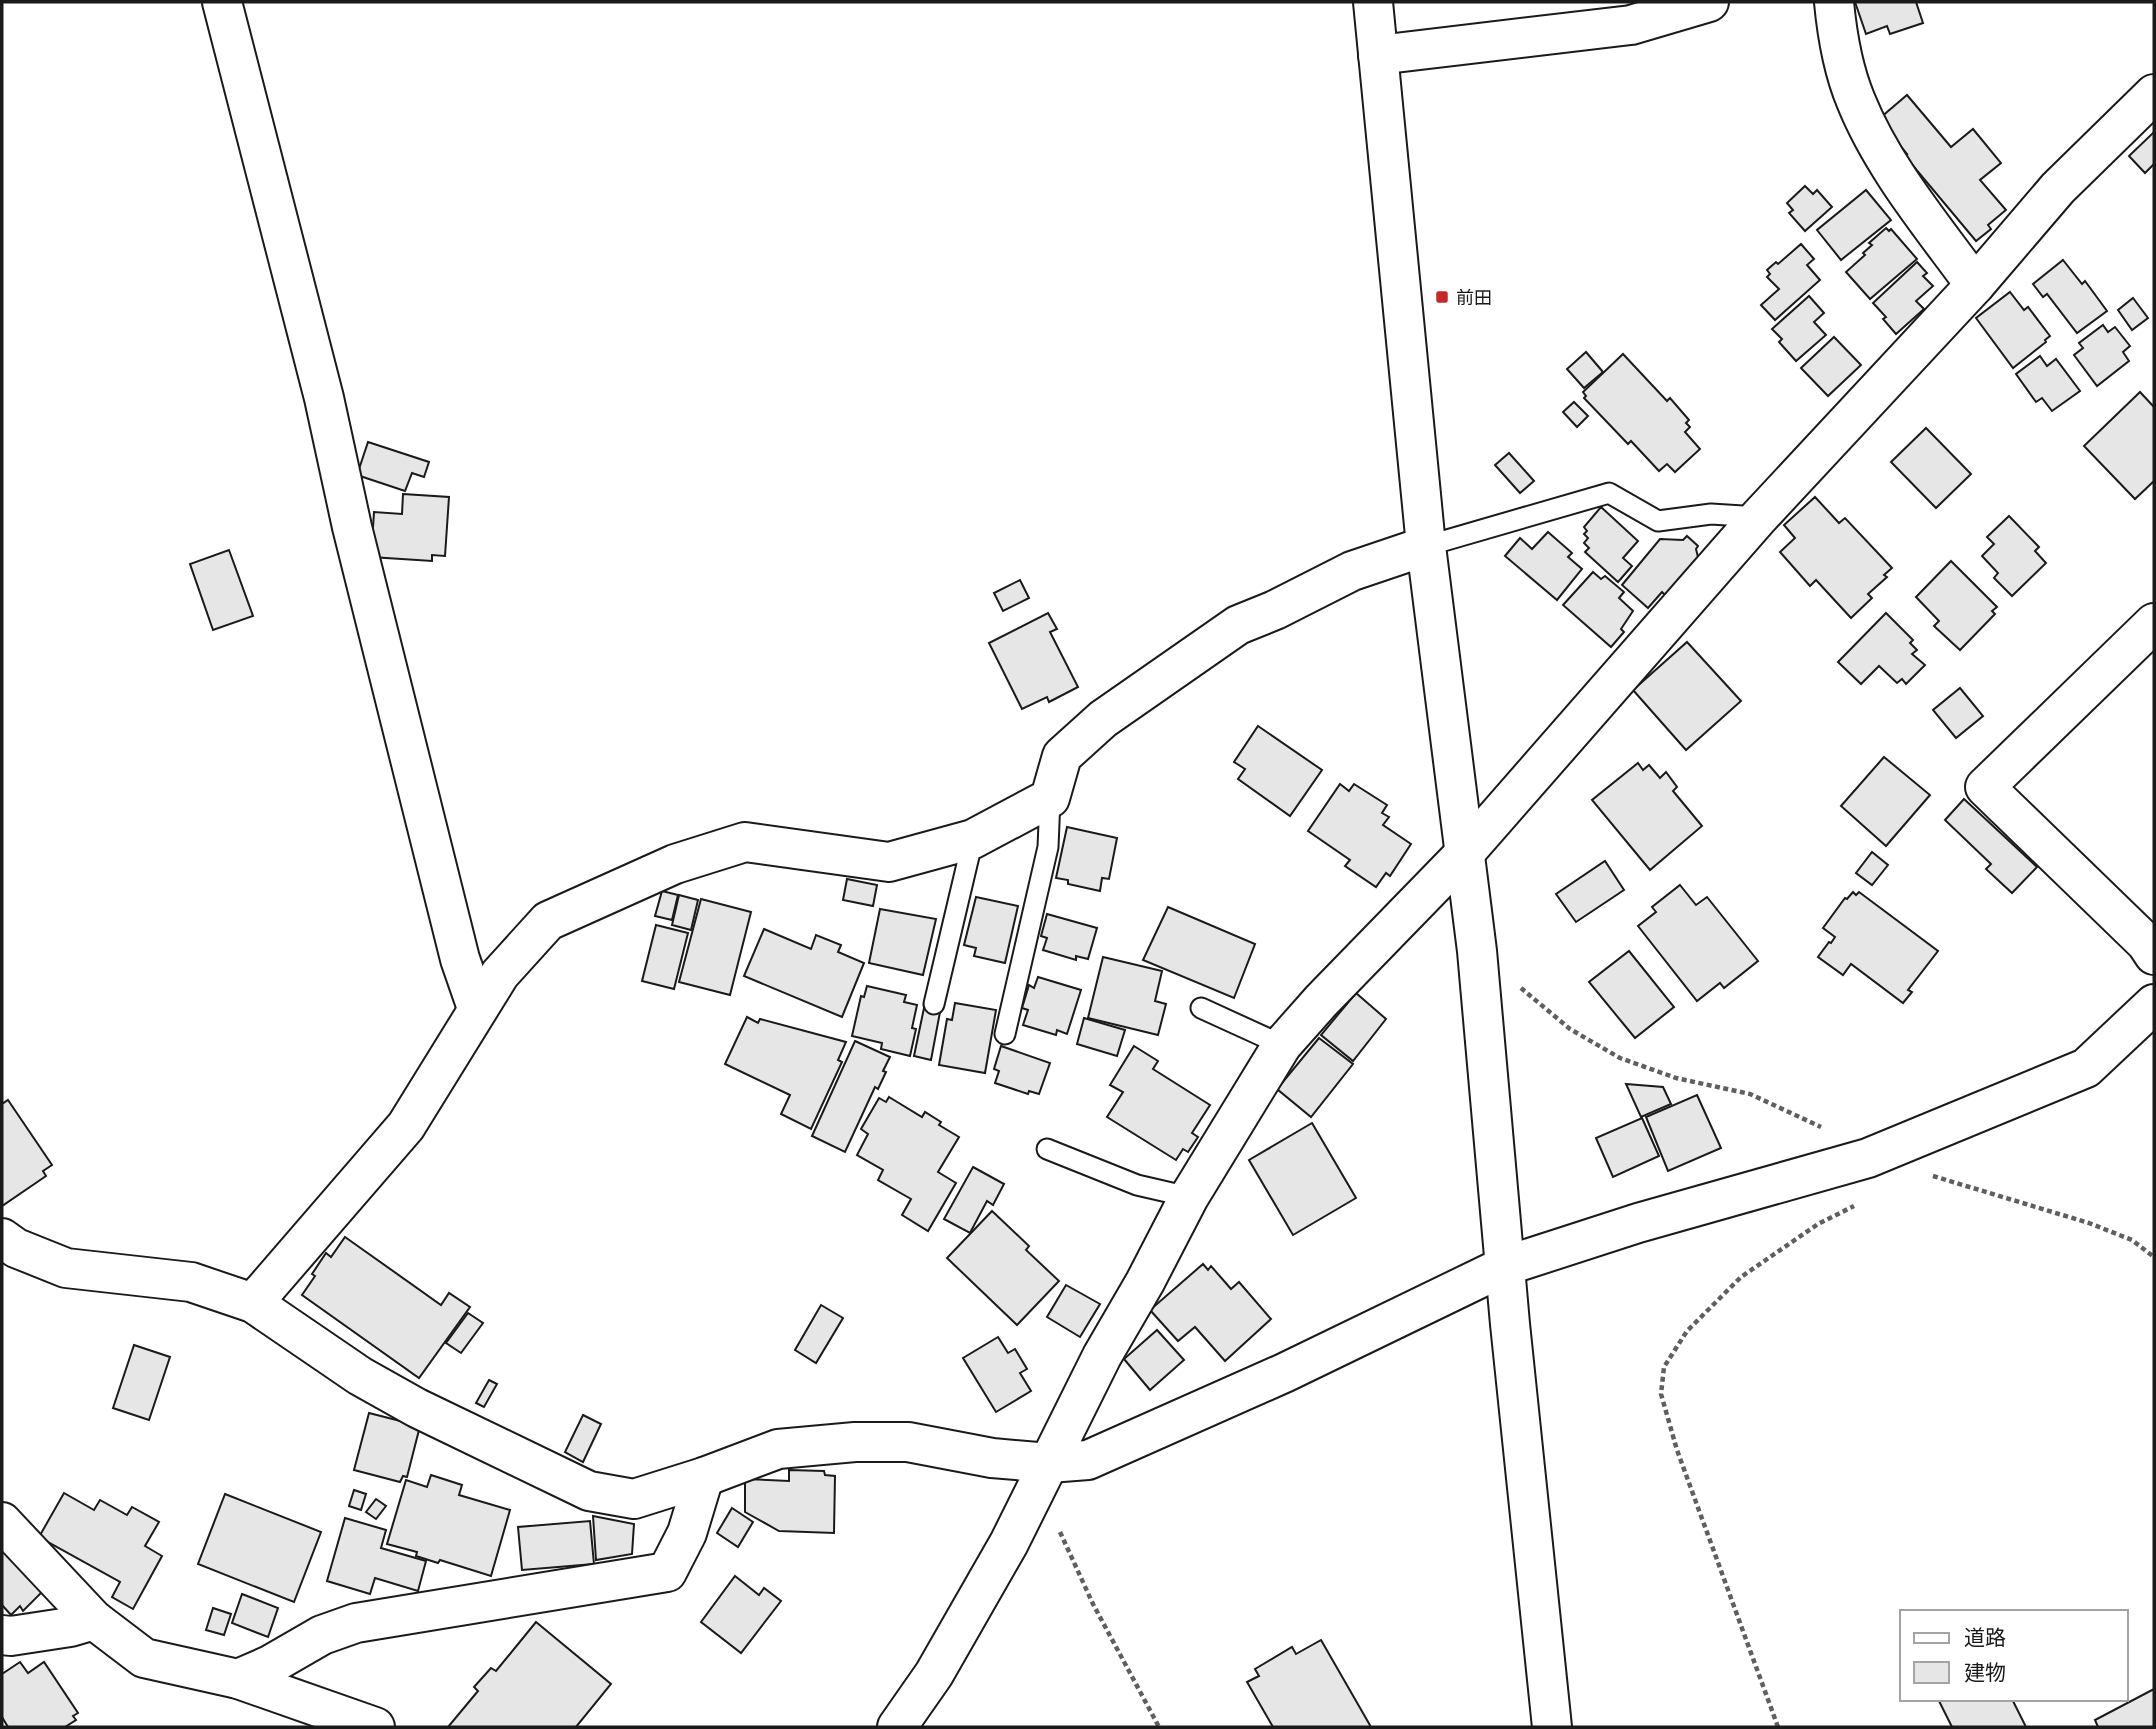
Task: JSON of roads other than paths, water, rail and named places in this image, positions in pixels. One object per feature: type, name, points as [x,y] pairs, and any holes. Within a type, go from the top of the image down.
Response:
[{"type":"street","points":[[222,2],[324,398],[352,527],[460,959],[477,1008]]},
{"type":"street","points":[[1373,2],[1426,546],[1477,951],[1510,1324],[1552,1727]]},
{"type":"street","points":[[1378,55],[1631,25],[1709,2]]},
{"type":"street","points":[[1834,2],[1837,33],[1855,100],[1883,156],[1975,285]]},
{"type":"street","points":[[897,1727],[934,1674],[1009,1543],[1101,1356],[1145,1282],[1189,1197],[1282,1045],[1321,1001],[1464,854],[1759,517],[1975,285],[2058,188],[2154,94]]},
{"type":"street","points":[[253,1303],[406,1126],[500,974],[548,921],[675,864],[745,842],[889,862],[974,839],[1050,797],[1062,756],[1103,719],[1238,625],[1275,610],[1352,571],[1426,546]]},
{"type":"street","points":[[2154,623],[1985,787],[2146,943],[2154,955]]},
{"type":"street","points":[[6,1253],[66,1268],[191,1282],[253,1303],[360,1376],[417,1408],[589,1491],[634,1499],[704,1477],[778,1449],[855,1443],[908,1442],[992,1458],[1044,1472],[1088,1460],[1154,1432],[1284,1373],[1505,1266],[1637,1223],[1867,1158],[2086,1068],[2154,1004]]},
{"type":"street","points":[[238,1679],[270,1665],[322,1635],[356,1623],[667,1572],[687,1533],[704,1477]]},
{"type":"street","points":[[2,1521],[94,1619],[144,1658],[238,1679],[375,1727]]},
{"type":"street","points":[[2,1635],[70,1627],[94,1619]]},
{"type":"lane","points":[[1426,546],[1609,493],[1658,521],[1711,514],[1759,517]]},
{"type":"lane","points":[[1005,1034],[1048,847],[1050,797]]},
{"type":"lane","points":[[934,1004],[974,839]]},
{"type":"lane","points":[[1201,1008],[1282,1045]]},
{"type":"lane","points":[[1047,1149],[1138,1185],[1189,1197]]},
{"type":"place","name":"前田","points":[[1442,297]]}]
